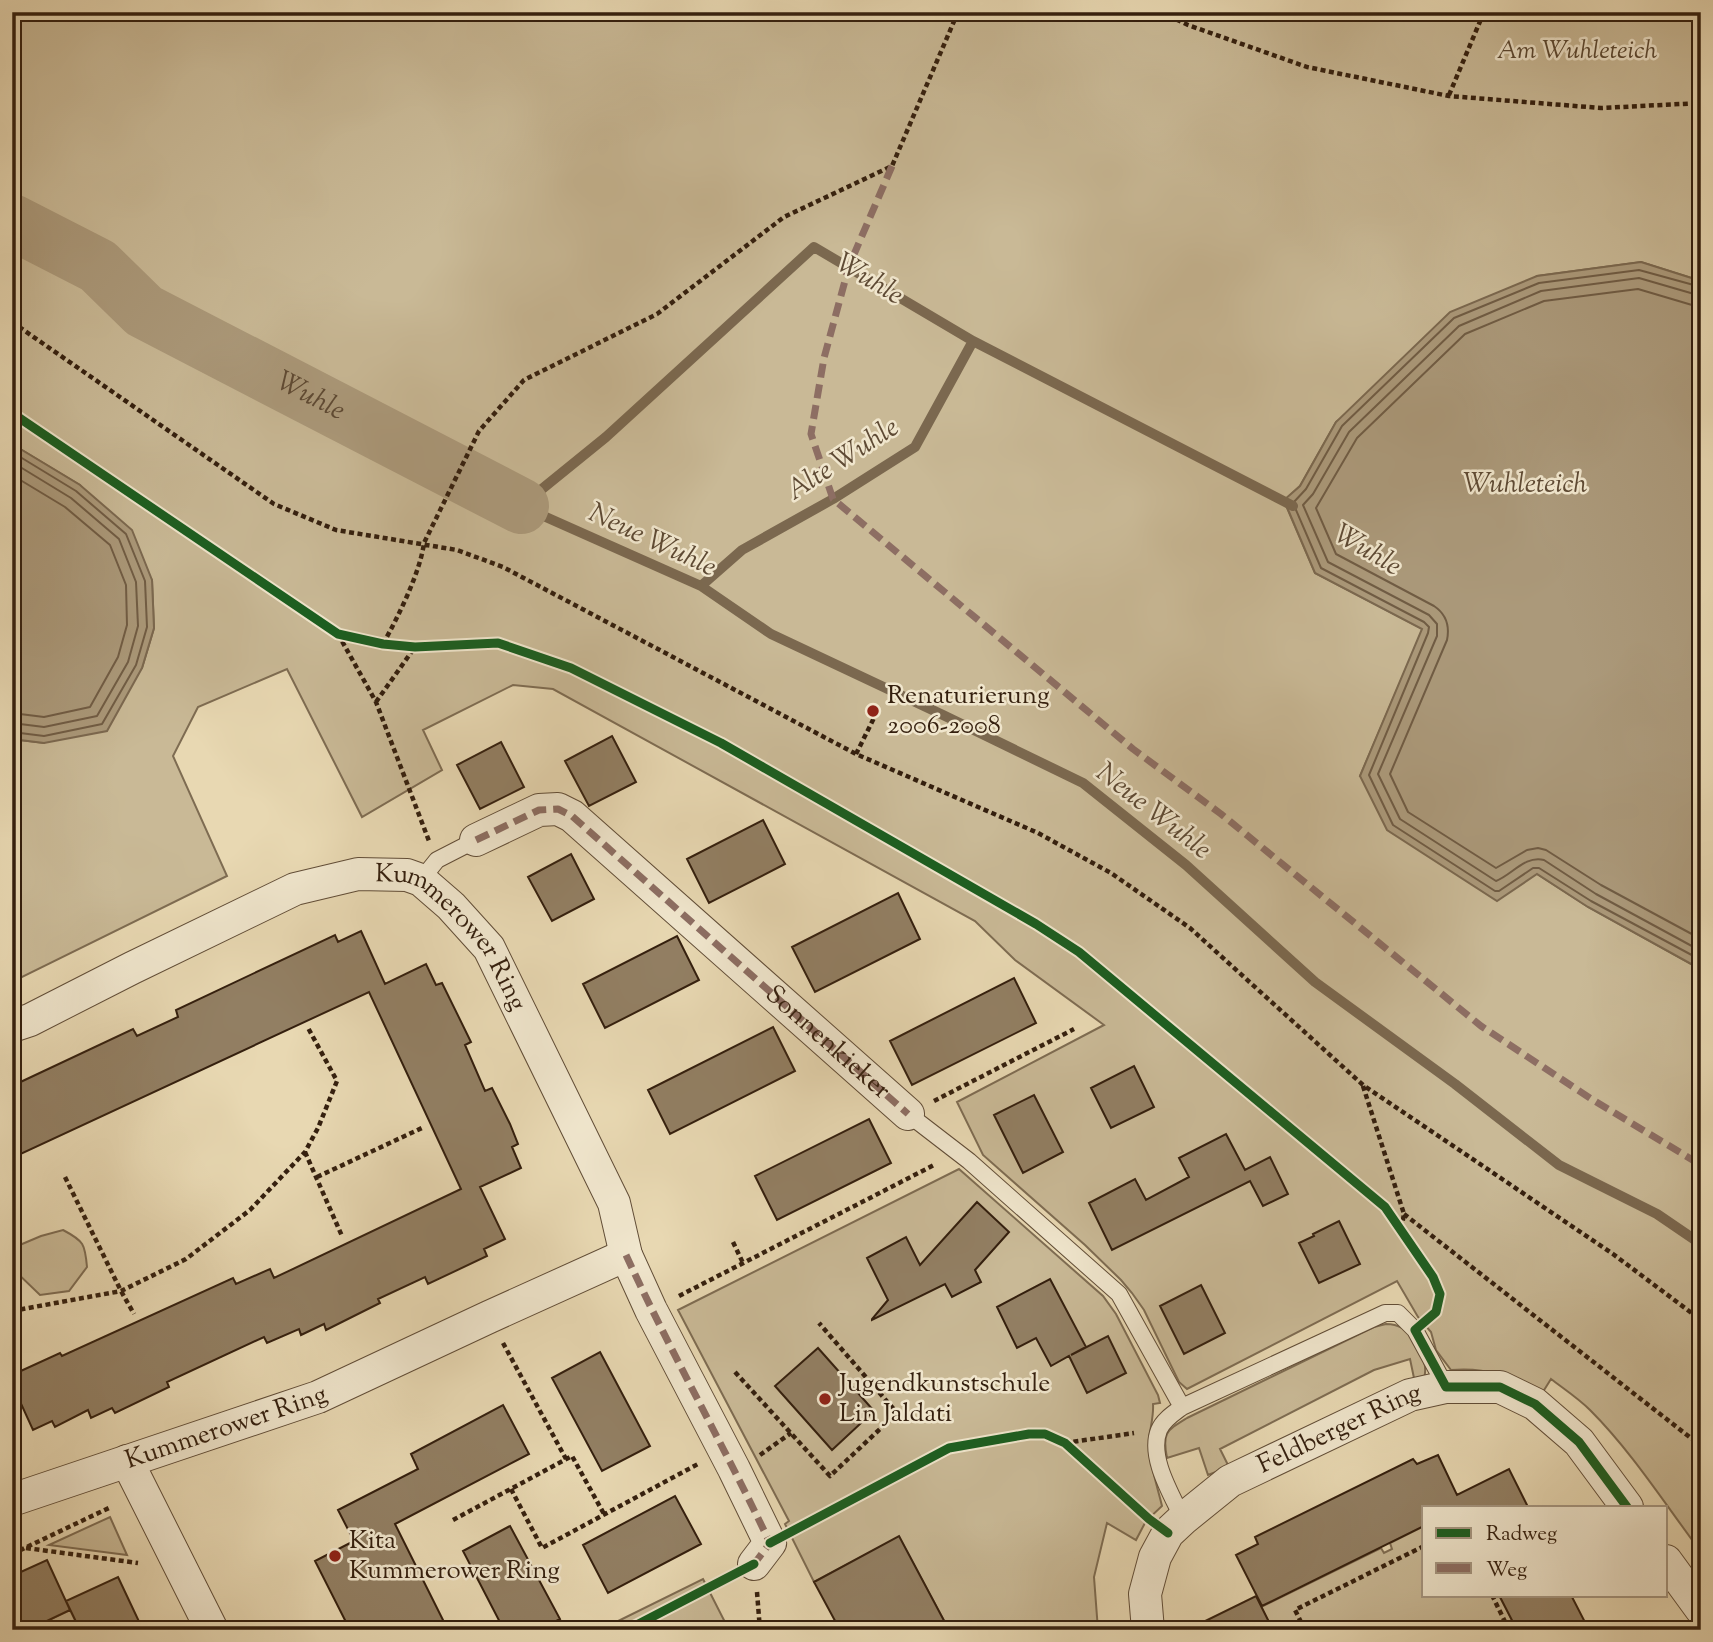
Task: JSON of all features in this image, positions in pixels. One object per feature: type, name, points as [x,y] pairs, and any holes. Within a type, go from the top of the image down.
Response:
[{"type":"street","name":"Sonnenkieker","points":[[476,840],[539,810],[558,809],[572,816],[908,1114]]},
{"type":"street","name":"Kummerower Ring","points":[[12,1026],[30,1020],[295,889],[358,873],[407,875],[429,870],[450,906],[489,947],[614,1203],[626,1255],[651,1310],[770,1543],[754,1564]]},
{"type":"street","name":"Kummerower Ring","points":[[12,1500],[318,1397],[626,1255]]},
{"type":"street","name":"Feldberger Ring","points":[[1147,1630],[1145,1594],[1155,1557],[1168,1533],[1183,1518],[1230,1481],[1410,1395],[1446,1387],[1500,1387],[1535,1404],[1579,1442],[1626,1506]]},
{"type":"street","points":[[127,1461],[212,1630]]},
{"type":"street","points":[[1668,1564],[1701,1609]]},
{"type":"lane","name":"Sonnenkieker","points":[[429,870],[476,840]]},
{"type":"lane","name":"Sonnenkieker","points":[[908,1114],[959,1153],[1119,1294],[1182,1407]]},
{"type":"lane","points":[[1183,1518],[1158,1460],[1156,1443],[1160,1429],[1182,1407],[1385,1313],[1398,1313],[1415,1330],[1446,1387]]},
{"type":"path","points":[[383,644],[400,611],[422,556],[424,543],[479,431],[524,380],[657,314],[784,217],[892,166],[958,12]]},
{"type":"path","points":[[1161,12],[1307,67],[1448,96],[1601,108],[1701,103]]},
{"type":"path","points":[[1448,96],[1484,12]]},
{"type":"path","points":[[12,321],[274,504],[336,530],[457,550],[503,567],[856,754],[1038,833],[1111,873],[1190,928],[1363,1085],[1613,1254],[1701,1320]]},
{"type":"path","points":[[338,634],[376,702],[429,870]]},
{"type":"path","points":[[376,702],[415,647]]},
{"type":"path","points":[[856,754],[874,718]]},
{"type":"path","points":[[12,1311],[121,1291],[186,1259],[250,1210],[305,1152],[337,1082],[307,1026]]},
{"type":"path","points":[[908,1114],[1074,1030]]},
{"type":"path","points":[[1363,1085],[1404,1214],[1401,1230]]},
{"type":"path","points":[[317,1177],[424,1127]]},
{"type":"path","points":[[305,1152],[342,1236]]},
{"type":"path","points":[[651,1310],[959,1153]]},
{"type":"path","points":[[65,1177],[134,1314]]},
{"type":"path","points":[[1404,1214],[1701,1446]]},
{"type":"path","points":[[733,1242],[743,1263]]},
{"type":"path","points":[[489,1317],[566,1459]]},
{"type":"path","points":[[735,1372],[830,1476],[897,1413],[819,1323]]},
{"type":"path","points":[[1065,1443],[1160,1429]]},
{"type":"path","points":[[511,1489],[542,1548],[724,1449]]},
{"type":"path","points":[[453,1520],[572,1456],[604,1514]]},
{"type":"path","points":[[12,1554],[111,1507]]},
{"type":"path","points":[[1305,1630],[1295,1610],[1422,1547]]},
{"type":"path","points":[[26,1548],[138,1563]]},
{"type":"path","points":[[1492,1596],[1509,1630]]},
{"type":"green space","name":"Am Wuhleteich","points":[[12,12],[1701,12],[1701,281],[1641,262],[1537,276],[1336,422],[1300,486],[1284,501],[1315,573],[1423,629],[1360,776],[1537,874],[1588,907],[1701,967],[1701,1552],[1634,1461],[1585,1406],[1551,1379],[1541,1395],[1499,1375],[1477,1370],[1451,1370],[1436,1350],[1431,1332],[1418,1317],[1397,1281],[1187,1389],[1179,1382],[1144,1310],[1132,1293],[1085,1245],[983,1155],[957,1102],[1104,1025],[1015,960],[975,921],[553,689],[513,685],[423,730],[442,770],[362,817],[287,669],[198,707],[173,756],[227,876],[12,982],[12,739],[44,743],[142,668],[154,628],[152,580],[80,485],[12,444]]},
{"type":"green space","points":[[959,1169],[1103,1296],[1116,1314],[1158,1395],[1160,1403],[1153,1404],[1149,1444],[1162,1506],[1146,1521],[1136,1540],[1107,1523],[1094,1577],[1098,1630],[949,1630],[899,1537],[814,1582],[785,1524],[789,1521],[678,1310]]},
{"type":"green space","points":[[63,1230],[82,1244],[87,1267],[69,1291],[40,1295],[12,1268],[15,1247]]},
{"type":"green space","points":[[1386,1324],[1400,1327],[1412,1337],[1423,1358],[1424,1378],[1414,1378],[1410,1359],[1374,1370],[1220,1449],[1229,1467],[1208,1475],[1199,1448],[1167,1458],[1167,1434],[1187,1418],[1374,1327]]},
{"type":"green space","points":[[110,1517],[127,1555],[49,1545]]},
{"type":"green space","points":[[1422,1527],[1422,1596],[1500,1596],[1517,1630],[1273,1630],[1261,1607],[1381,1548],[1384,1553],[1392,1549],[1390,1543]]},
{"type":"green space","points":[[703,1579],[729,1630],[600,1630]]},
{"type":"green space","points":[[70,1610],[80,1630],[28,1630]]},
{"type":"water","name":"Wuhleteich","points":[[1641,262],[1701,281],[1701,967],[1588,907],[1537,874],[1497,901],[1387,830],[1360,776],[1422,629],[1315,573],[1284,500],[1300,486],[1336,422],[1450,312],[1537,276]]},
{"type":"water","points":[[12,444],[80,485],[132,530],[152,580],[154,628],[142,668],[107,731],[44,743],[12,739]]},
{"type":"building","points":[[612,736],[636,782],[589,806],[565,761]]},
{"type":"building","points":[[501,742],[524,787],[480,809],[457,765]]},
{"type":"building","points":[[763,820],[785,864],[709,903],[687,859]]},
{"type":"building","points":[[571,854],[594,899],[552,921],[528,877]]},
{"type":"building","points":[[898,893],[920,939],[815,992],[792,947]]},
{"type":"building","points":[[361,931],[385,984],[426,964],[436,985],[442,983],[471,1042],[465,1045],[485,1091],[492,1088],[510,1124],[518,1144],[512,1147],[521,1168],[480,1187],[505,1239],[484,1249],[487,1256],[428,1284],[425,1277],[378,1299],[380,1303],[326,1330],[324,1324],[301,1335],[299,1329],[267,1343],[264,1337],[167,1382],[169,1387],[115,1413],[112,1408],[91,1418],[88,1410],[55,1427],[52,1421],[33,1430],[12,1384],[12,1375],[60,1353],[62,1356],[233,1278],[236,1284],[270,1269],[274,1278],[461,1189],[369,992],[12,1158],[12,1086],[133,1029],[137,1036],[178,1017],[176,1010],[335,935],[338,942]]},
{"type":"building","points":[[677,936],[699,980],[605,1028],[583,984]]},
{"type":"building","points":[[1014,978],[1036,1023],[912,1085],[890,1041]]},
{"type":"building","points":[[773,1027],[795,1071],[670,1134],[648,1090]]},
{"type":"building","points":[[1134,1066],[1154,1107],[1111,1128],[1091,1088]]},
{"type":"building","points":[[1034,1095],[1063,1152],[1023,1173],[994,1115]]},
{"type":"building","points":[[869,1119],[891,1163],[777,1220],[755,1176]]},
{"type":"building","points":[[1226,1134],[1245,1170],[1270,1157],[1288,1194],[1263,1206],[1250,1181],[1112,1250],[1089,1203],[1135,1179],[1146,1200],[1189,1177],[1179,1158]]},
{"type":"building","points":[[977,1202],[1009,1232],[975,1270],[981,1282],[952,1297],[945,1284],[872,1320],[888,1300],[867,1258],[906,1237],[920,1265]]},
{"type":"building","points":[[1339,1221],[1360,1264],[1319,1283],[1299,1243]]},
{"type":"building","points":[[1050,1279],[1086,1347],[1071,1355],[1108,1336],[1126,1373],[1087,1393],[1069,1356],[1051,1366],[1036,1338],[1017,1348],[997,1307]]},
{"type":"building","points":[[1201,1285],[1225,1333],[1184,1354],[1160,1306]]},
{"type":"building","name":"Jugendkunstschule Lin Jaldati","points":[[818,1348],[874,1411],[832,1450],[775,1386]]},
{"type":"building","points":[[600,1352],[650,1446],[602,1471],[552,1378]]},
{"type":"building","points":[[503,1405],[529,1454],[395,1524],[448,1630],[350,1630],[315,1561],[354,1541],[338,1510],[418,1469],[411,1454]]},
{"type":"building","points":[[1438,1455],[1457,1495],[1509,1469],[1528,1506],[1422,1506],[1422,1527],[1262,1606],[1236,1555],[1258,1544],[1255,1537],[1413,1459],[1417,1464]]},
{"type":"building","points":[[675,1496],[701,1544],[608,1593],[583,1545]]},
{"type":"building","points":[[510,1526],[560,1619],[540,1630],[504,1630],[463,1551]]},
{"type":"building","points":[[899,1536],[949,1630],[840,1630],[814,1582]]},
{"type":"building","points":[[47,1560],[70,1610],[28,1630],[12,1630],[12,1576]]},
{"type":"building","points":[[118,1577],[143,1630],[80,1630],[66,1601]]},
{"type":"building","points":[[1256,1596],[1273,1630],[1187,1630]]},
{"type":"building","points":[[1500,1596],[1572,1596],[1589,1630],[1517,1630]]},
{"type":"waterway","name":"Wuhle","points":[[12,222],[98,266],[144,311],[521,506]]},
{"type":"waterway","name":"Neue Wuhle","points":[[1293,506],[973,341],[814,247],[606,437],[521,506],[701,586],[771,634],[1083,783],[1186,865],[1315,982],[1455,1084],[1559,1165],[1657,1214],[1701,1244]]},
{"type":"waterway","name":"Alte Wuhle","points":[[701,586],[742,550],[833,499],[915,447],[973,341]]},
{"type":"marked path","points":[[892,166],[849,266],[824,358],[811,434],[833,499],[1133,749],[1221,814],[1481,1026],[1593,1100],[1701,1165]]},
{"type":"marked path","points":[[476,840],[539,810],[558,809],[572,816],[908,1114]]},
{"type":"marked path","points":[[626,1255],[770,1543],[749,1567]]},
{"type":"cycle path","points":[[12,413],[338,634],[383,644],[415,647],[498,643],[571,668],[721,743],[1036,924],[1079,952],[1385,1207],[1433,1277],[1440,1294],[1436,1312],[1415,1330],[1446,1387],[1500,1387],[1535,1404],[1579,1442],[1626,1506]]},
{"type":"cycle path","points":[[770,1543],[949,1448],[1029,1434],[1045,1434],[1065,1443],[1168,1533]]},
{"type":"cycle path","points":[[627,1630],[754,1564]]},
{"type":"place","name":"Renaturierung 2006-2008","points":[[873,711]]},
{"type":"place","name":"Jugendkunstschule Lin Jaldati","points":[[825,1399]]},
{"type":"place","name":"Kita Kummerower Ring","points":[[335,1556]]}]
